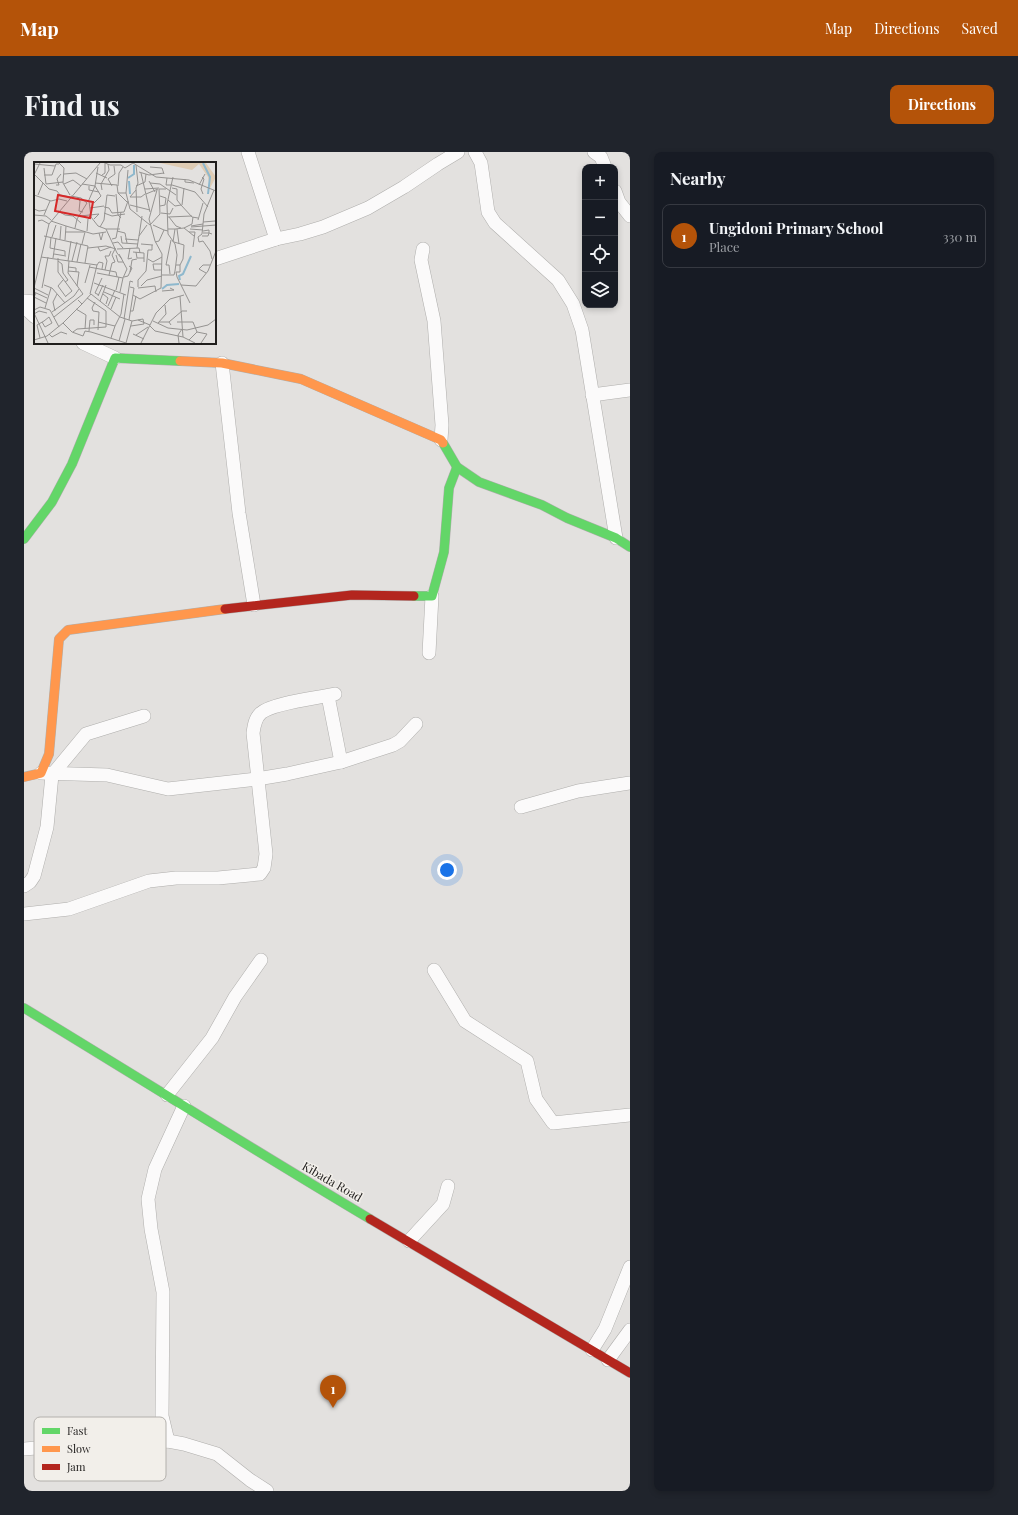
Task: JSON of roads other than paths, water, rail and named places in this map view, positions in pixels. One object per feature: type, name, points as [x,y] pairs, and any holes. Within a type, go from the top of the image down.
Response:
[{"type":"street","points":[[248,152],[276,239]]},
{"type":"street","points":[[216,259],[276,239],[323,227],[368,208],[458,152]]},
{"type":"street","points":[[475,152],[481,163],[488,212],[495,224],[558,280],[573,304],[582,330],[616,538]]},
{"type":"street","points":[[618,199],[630,216]]},
{"type":"street","points":[[424,249],[421,260],[434,321],[442,440],[457,467],[479,482],[542,505],[567,518],[616,538],[630,546]]},
{"type":"street","points":[[24,301],[34,302]]},
{"type":"street","points":[[24,307],[34,316]]},
{"type":"street","points":[[85,344],[116,358],[222,363],[301,379],[442,440]]},
{"type":"street","points":[[26,534],[52,502],[72,464],[116,358]]},
{"type":"street","points":[[222,363],[239,513],[254,605]]},
{"type":"street","points":[[592,394],[630,390]]},
{"type":"street","points":[[429,653],[432,596],[444,552],[449,488],[457,467]]},
{"type":"street","points":[[24,886],[30,882],[34,876],[47,827],[46,774],[59,639],[68,630],[254,605],[352,596],[432,596]]},
{"type":"street","points":[[24,914],[69,909],[149,881],[176,878],[218,878],[260,874],[264,868],[266,854],[253,733],[255,721],[261,712],[279,705],[331,695],[341,762]]},
{"type":"street","points":[[46,774],[86,734],[144,716]]},
{"type":"street","points":[[24,777],[46,774],[107,775],[168,789],[257,780],[341,762],[392,745],[400,741],[416,724]]},
{"type":"street","points":[[521,807],[578,791],[630,783]]},
{"type":"street","points":[[167,1095],[212,1038],[235,997],[261,960]]},
{"type":"street","points":[[434,970],[465,1021],[527,1061],[536,1099],[553,1123],[630,1115]]},
{"type":"street","name":"Kibada Road","points":[[24,1008],[205,1118],[265,1157],[630,1373]]},
{"type":"street","points":[[162,1417],[163,1292],[151,1229],[148,1199],[155,1169],[184,1106]]},
{"type":"street","points":[[409,1242],[443,1204],[448,1186]]},
{"type":"street","points":[[592,1350],[605,1329],[630,1267]]},
{"type":"street","points":[[608,1360],[630,1330]]},
{"type":"street","points":[[166,1433],[168,1442],[184,1444],[217,1454],[250,1480],[267,1491]]},
{"type":"street","points":[[24,1449],[34,1448]]},
{"type":"place","name":"Ungidoni Primary School","points":[[333,1408]]}]
